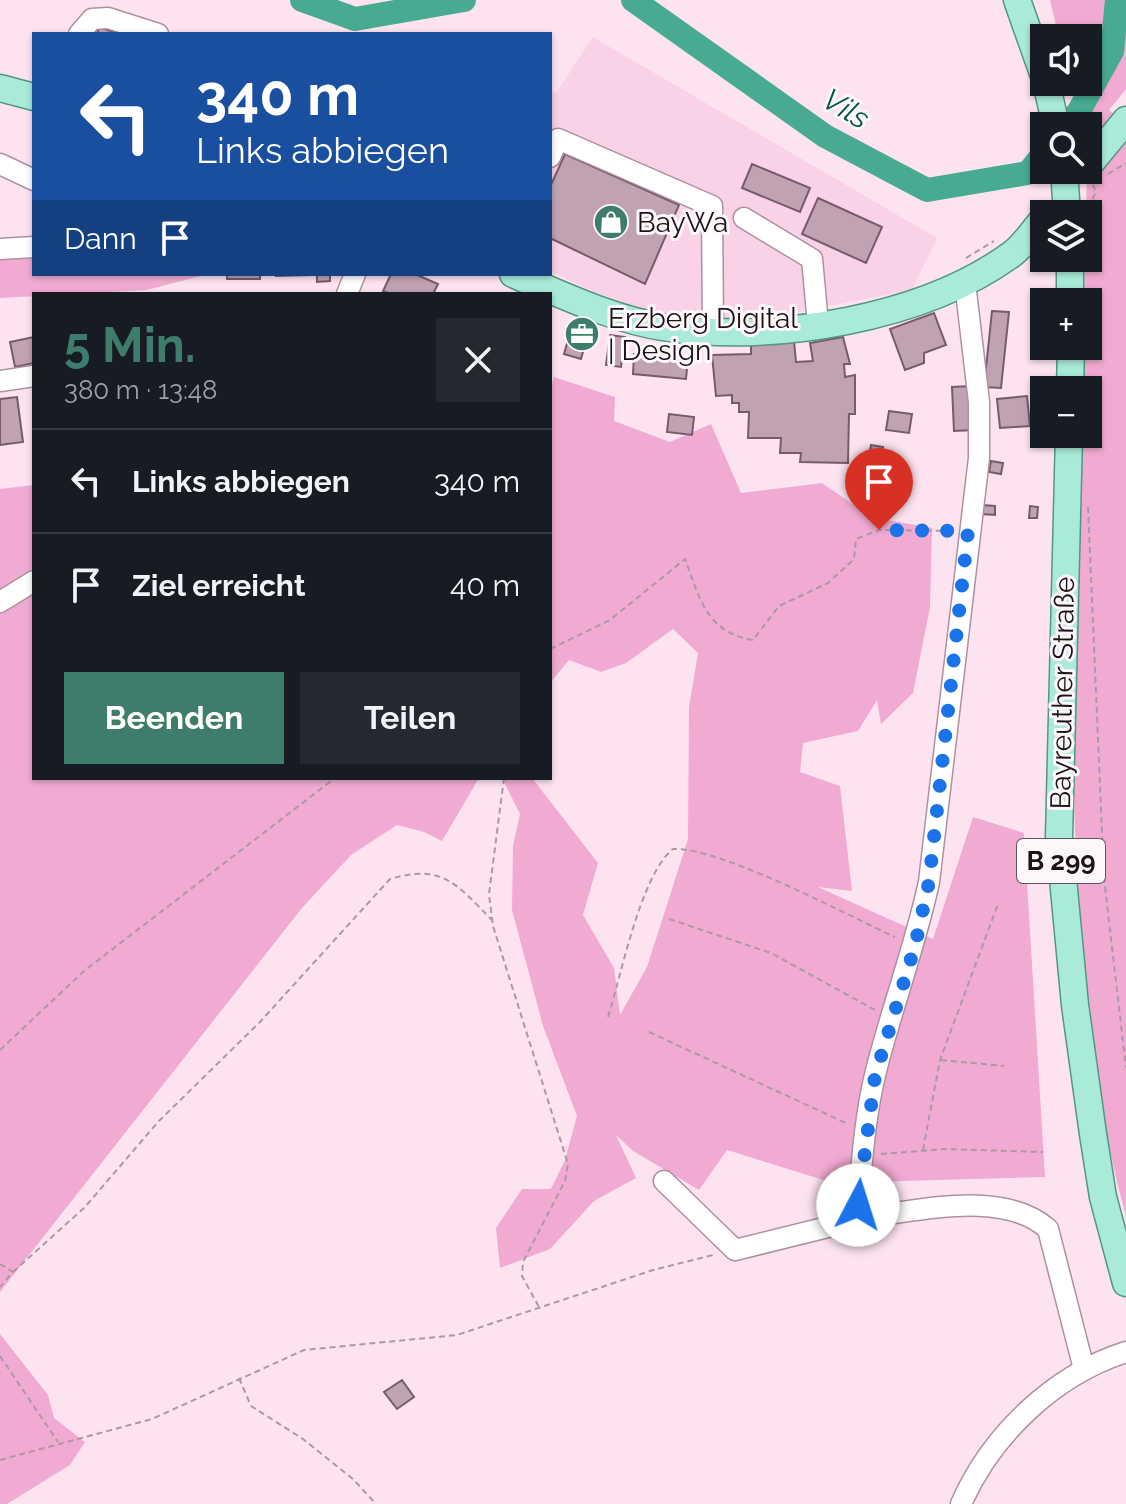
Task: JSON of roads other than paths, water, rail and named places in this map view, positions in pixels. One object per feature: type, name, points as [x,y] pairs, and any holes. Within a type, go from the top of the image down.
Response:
[{"type":"main road","points":[[1017,0],[1030,37]]},
{"type":"main road","points":[[0,88],[32,96]]},
{"type":"main road","points":[[1102,158],[1126,120]]},
{"type":"main road","points":[[1064,200],[1081,184]]},
{"type":"main road","points":[[519,276],[628,319],[667,328],[713,331],[818,324],[899,308],[965,283],[1014,253],[1030,234]]},
{"type":"main road","name":"Bayreuther Straße","points":[[1069,448],[1059,837],[1075,1005],[1093,1134],[1103,1197],[1126,1283]]},
{"type":"street","points":[[81,32],[92,19],[108,18],[152,32]]},
{"type":"street","points":[[552,152],[558,139],[712,206],[713,331]]},
{"type":"street","points":[[0,164],[32,179]]},
{"type":"street","points":[[744,218],[812,259],[818,324]]},
{"type":"street","points":[[0,249],[32,247]]},
{"type":"street","points":[[965,283],[979,402],[979,458],[929,882],[915,946],[890,1018],[866,1130],[858,1205],[864,1213],[872,1216],[973,1207],[1006,1209],[1035,1217],[1048,1229],[1084,1369]]},
{"type":"street","points":[[0,381],[32,376]]},
{"type":"street","points":[[0,602],[32,582]]},
{"type":"street","points":[[664,1181],[735,1250],[856,1220],[864,1213]]},
{"type":"street","points":[[961,1504],[988,1456],[1041,1398],[1084,1369],[1123,1353]]},
{"type":"waterway","name":"Vils","points":[[302,0],[355,19],[464,0]]},
{"type":"waterway","name":"Vils","points":[[633,0],[825,136],[927,190],[1030,170]]},
{"type":"waterway","name":"Vils","points":[[1078,112],[1112,51],[1117,0]]},
{"type":"place","name":"BayWa","points":[[611,222]]},
{"type":"place","name":"Erzberg Digital | Design","points":[[582,334]]}]
